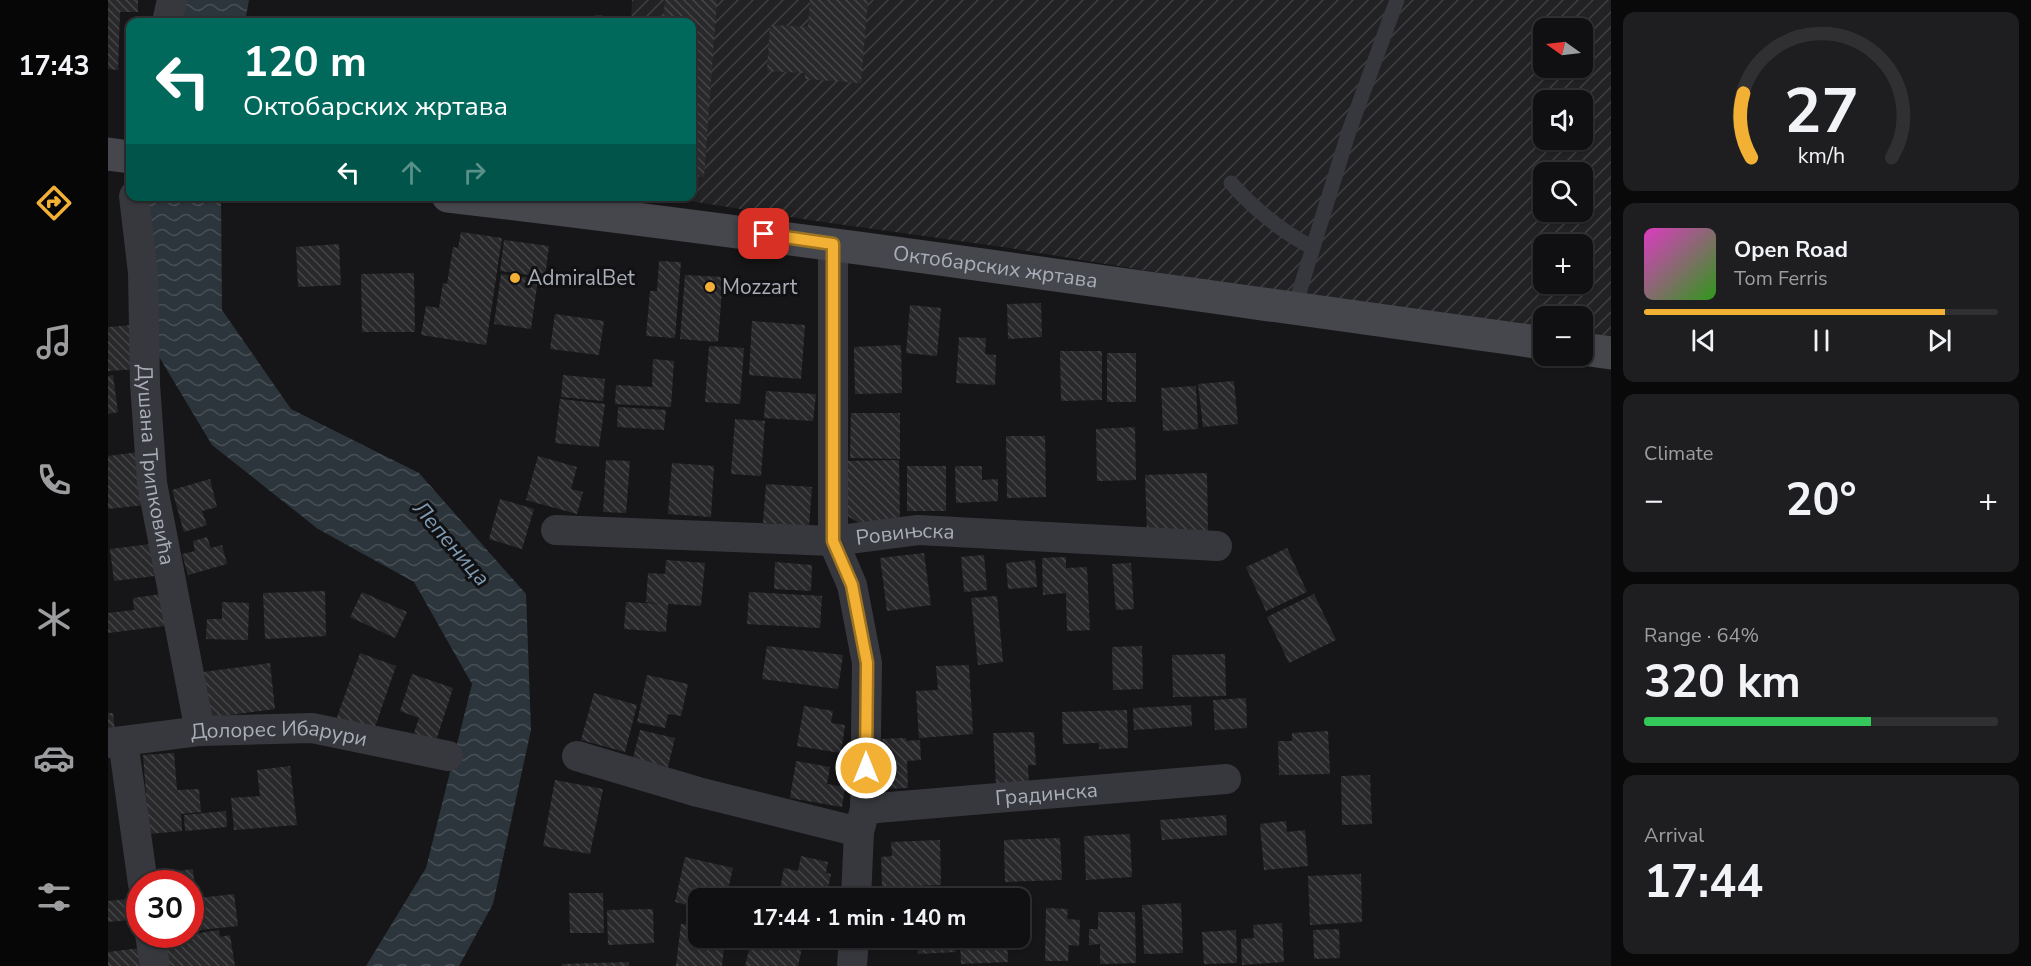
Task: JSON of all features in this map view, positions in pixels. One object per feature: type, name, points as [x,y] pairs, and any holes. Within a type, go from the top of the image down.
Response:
[{"type":"street","points":[[168,18],[172,0]]},
{"type":"street","name":"Душана Трипковића","points":[[135,201],[143,273],[145,384],[152,483],[200,731]]},
{"type":"street","name":"Октобарских жртава","points":[[491,201],[672,222],[1533,342]]},
{"type":"street","points":[[833,244],[833,541],[852,585],[867,663],[862,821],[857,888]]},
{"type":"street","points":[[1593,350],[1611,352]]},
{"type":"street","name":"Ровињска","points":[[556,530],[833,541],[918,530],[1217,546]]},
{"type":"street","name":"Долорес Ибарури","points":[[115,742],[200,731],[312,728],[448,756]]},
{"type":"street","points":[[115,742],[140,870]]},
{"type":"street","name":"Градинска","points":[[577,756],[698,792],[862,821],[1226,779]]},
{"type":"street","points":[[152,948],[154,966]]},
{"type":"street","points":[[852,966],[853,948]]},
{"type":"lane","points":[[1294,309],[1349,131],[1397,0]]},
{"type":"lane","points":[[1231,183],[1272,223],[1313,248]]},
{"type":"shaded area","points":[[632,0],[1611,0],[1611,340],[1593,337],[1593,306],[1533,306],[1533,330],[1276,292],[1003,247],[690,201],[696,201],[696,18],[631,18]]},
{"type":"water","points":[[174,0],[249,0],[246,18],[172,18]]},
{"type":"water","name":"Лепеница","points":[[142,201],[221,201],[222,310],[291,409],[419,473],[526,594],[531,730],[493,904],[459,966],[366,966],[426,868],[472,684],[414,582],[318,529],[212,445],[155,350]]},
{"type":"building","points":[[108,0],[138,0],[138,12],[120,12],[118,70],[108,69]]},
{"type":"building","points":[[665,0],[717,0],[704,177],[696,176],[696,18],[663,18]]},
{"type":"building","points":[[810,0],[868,0],[861,83],[805,79],[805,73],[767,71],[770,25],[808,27]]},
{"type":"building","points":[[595,15],[626,18],[595,18]]},
{"type":"building","points":[[461,232],[502,238],[486,345],[421,335],[426,306],[439,308],[443,283],[447,284],[453,247],[458,248]]},
{"type":"building","points":[[504,240],[549,246],[545,277],[500,271]]},
{"type":"building","points":[[339,244],[341,285],[298,287],[296,247]]},
{"type":"building","points":[[659,261],[681,262],[675,338],[646,336],[650,291],[657,291]]},
{"type":"building","points":[[414,273],[415,332],[362,332],[361,274]]},
{"type":"building","points":[[501,274],[538,279],[531,329],[494,324]]},
{"type":"building","points":[[685,275],[723,277],[718,342],[680,339]]},
{"type":"building","points":[[1041,303],[1042,337],[1008,339],[1007,304]]},
{"type":"building","points":[[910,305],[941,308],[937,356],[906,353]]},
{"type":"building","points":[[555,314],[604,321],[599,355],[550,349]]},
{"type":"building","points":[[752,321],[805,325],[801,379],[749,375]]},
{"type":"building","points":[[133,325],[137,369],[108,371],[108,327]]},
{"type":"building","points":[[959,337],[986,338],[985,354],[996,355],[995,385],[956,383]]},
{"type":"building","points":[[901,345],[902,393],[855,394],[854,347]]},
{"type":"building","points":[[709,346],[744,348],[740,404],[705,402]]},
{"type":"building","points":[[1060,351],[1102,351],[1102,400],[1061,401]]},
{"type":"building","points":[[1107,353],[1136,353],[1136,402],[1107,402]]},
{"type":"building","points":[[653,359],[674,361],[671,407],[615,404],[616,385],[652,387]]},
{"type":"building","points":[[113,375],[118,412],[108,414],[108,376]]},
{"type":"building","points":[[563,375],[605,379],[603,401],[561,397]]},
{"type":"building","points":[[1234,381],[1238,424],[1203,427],[1198,384]]},
{"type":"building","points":[[1196,386],[1198,429],[1163,431],[1161,388]]},
{"type":"building","points":[[766,391],[816,394],[813,421],[764,418]]},
{"type":"building","points":[[560,399],[605,404],[599,447],[555,443]]},
{"type":"building","points":[[618,407],[666,410],[664,430],[617,427]]},
{"type":"building","points":[[851,413],[900,413],[900,459],[850,458]]},
{"type":"building","points":[[735,419],[765,421],[761,476],[731,474]]},
{"type":"building","points":[[1135,427],[1136,480],[1097,481],[1096,429]]},
{"type":"building","points":[[1006,436],[1045,436],[1046,497],[1007,498]]},
{"type":"building","points":[[139,452],[145,505],[108,509],[108,456]]},
{"type":"building","points":[[538,456],[577,467],[571,489],[583,492],[577,514],[526,500]]},
{"type":"building","points":[[606,460],[630,461],[626,513],[603,512]]},
{"type":"building","points":[[899,460],[900,523],[859,523],[849,517],[845,508],[844,461]]},
{"type":"building","points":[[672,463],[714,466],[711,517],[668,514]]},
{"type":"building","points":[[907,466],[946,466],[946,511],[907,511]]},
{"type":"building","points":[[955,466],[982,466],[982,480],[998,479],[998,501],[956,503]]},
{"type":"building","points":[[1207,473],[1208,531],[1147,533],[1145,475]]},
{"type":"building","points":[[210,479],[217,507],[202,511],[207,525],[184,532],[172,490]]},
{"type":"building","points":[[766,484],[812,487],[809,526],[763,523]]},
{"type":"building","points":[[500,499],[534,509],[522,549],[489,539]]},
{"type":"building","points":[[207,537],[211,548],[222,545],[227,564],[188,575],[182,554],[195,551],[193,541]]},
{"type":"building","points":[[151,544],[155,576],[114,581],[110,549]]},
{"type":"building","points":[[1287,548],[1307,592],[1266,611],[1246,567]]},
{"type":"building","points":[[924,553],[931,605],[887,611],[880,558]]},
{"type":"building","points":[[984,555],[987,590],[964,592],[961,557]]},
{"type":"building","points":[[1066,557],[1066,568],[1087,567],[1090,630],[1067,631],[1066,593],[1043,595],[1042,558]]},
{"type":"building","points":[[666,560],[705,563],[701,606],[668,604],[666,632],[624,629],[626,602],[663,604],[646,602],[648,573],[665,574]]},
{"type":"building","points":[[1035,560],[1037,587],[1008,589],[1006,563]]},
{"type":"building","points":[[775,562],[812,565],[811,591],[774,589]]},
{"type":"building","points":[[1131,563],[1134,609],[1116,610],[1112,564]]},
{"type":"building","points":[[325,591],[326,636],[265,639],[263,593]]},
{"type":"building","points":[[362,592],[407,612],[395,638],[350,617]]},
{"type":"building","points":[[749,592],[822,596],[820,628],[747,624]]},
{"type":"building","points":[[161,594],[165,626],[108,633],[108,613],[134,610],[133,598]]},
{"type":"building","points":[[1314,594],[1336,640],[1289,663],[1267,617]]},
{"type":"building","points":[[997,596],[1003,662],[978,665],[971,598]]},
{"type":"building","points":[[222,602],[249,603],[248,640],[206,639],[207,619],[222,619]]},
{"type":"building","points":[[767,646],[843,655],[838,689],[762,679]]},
{"type":"building","points":[[1142,646],[1143,689],[1113,690],[1112,647]]},
{"type":"building","points":[[360,653],[396,666],[373,733],[336,720]]},
{"type":"building","points":[[1225,654],[1226,696],[1173,697],[1172,655]]},
{"type":"building","points":[[270,663],[275,709],[209,718],[203,672]]},
{"type":"building","points":[[969,665],[973,734],[919,738],[916,691],[938,690],[936,666]]},
{"type":"building","points":[[412,674],[453,688],[436,741],[414,733],[419,718],[400,711]]},
{"type":"building","points":[[647,675],[688,684],[681,716],[668,714],[665,728],[637,722]]},
{"type":"building","points":[[594,693],[637,705],[625,752],[581,740]]},
{"type":"building","points":[[1246,698],[1247,728],[1215,730],[1213,700]]},
{"type":"building","points":[[1191,705],[1192,726],[1134,730],[1133,708]]},
{"type":"building","points":[[804,706],[833,711],[831,723],[845,725],[841,753],[797,746]]},
{"type":"building","points":[[1127,710],[1128,748],[1099,749],[1099,743],[1063,744],[1062,712]]},
{"type":"building","points":[[108,713],[113,713],[115,731],[108,732]]},
{"type":"building","points":[[640,730],[675,738],[668,767],[633,758]]},
{"type":"building","points":[[1328,731],[1330,774],[1279,775],[1278,741],[1292,741],[1292,733]]},
{"type":"building","points":[[1034,732],[1036,765],[1028,765],[1029,783],[996,784],[993,733]]},
{"type":"building","points":[[906,738],[906,741],[920,740],[921,760],[907,761],[908,788],[881,789],[879,739]]},
{"type":"building","points":[[174,753],[177,790],[199,789],[201,812],[181,814],[182,831],[149,834],[143,755]]},
{"type":"building","points":[[796,761],[830,767],[827,784],[845,787],[842,807],[790,798]]},
{"type":"building","points":[[290,766],[297,825],[234,830],[231,798],[260,796],[257,770]]},
{"type":"building","points":[[1370,775],[1372,824],[1342,825],[1341,776]]},
{"type":"building","points":[[555,780],[603,789],[590,854],[543,846]]},
{"type":"building","points":[[226,811],[227,827],[185,831],[184,815]]},
{"type":"building","points":[[1226,815],[1227,835],[1162,840],[1160,820]]},
{"type":"building","points":[[1286,821],[1287,832],[1305,830],[1308,866],[1264,870],[1260,824]]},
{"type":"building","points":[[1130,834],[1132,877],[1086,880],[1084,836]]},
{"type":"building","points":[[1060,838],[1062,880],[1005,882],[1004,840]]},
{"type":"building","points":[[940,840],[941,885],[882,887],[881,857],[892,856],[891,842]]},
{"type":"building","points":[[801,856],[828,862],[826,873],[831,874],[828,888],[780,888],[784,868],[798,871]]},
{"type":"building","points":[[685,857],[733,868],[728,888],[688,888],[688,905],[675,902]]},
{"type":"building","points":[[1361,874],[1362,922],[1310,925],[1308,876]]},
{"type":"building","points":[[569,893],[603,893],[604,933],[570,933]]},
{"type":"building","points":[[234,894],[238,926],[204,930],[204,897]]},
{"type":"building","points":[[126,899],[126,920],[108,922],[108,901]]},
{"type":"building","points":[[1181,903],[1183,953],[1144,954],[1142,905]]},
{"type":"building","points":[[1046,908],[1068,909],[1067,919],[1080,920],[1079,946],[1069,945],[1068,961],[1045,961]]},
{"type":"building","points":[[653,909],[654,943],[608,945],[607,910]]},
{"type":"building","points":[[1098,912],[1135,912],[1136,963],[1100,964],[1100,944],[1089,945],[1089,929],[1098,929]]},
{"type":"building","points":[[1282,923],[1284,962],[1242,965],[1241,939],[1254,938],[1253,925]]},
{"type":"building","points":[[681,924],[688,925],[688,948],[724,948],[722,966],[676,966]]},
{"type":"building","points":[[1339,929],[1340,958],[1314,959],[1313,930]]},
{"type":"building","points":[[219,930],[220,937],[230,935],[235,966],[167,966],[164,948],[204,948],[204,932]]},
{"type":"building","points":[[1236,930],[1237,963],[1204,964],[1202,932]]},
{"type":"building","points":[[140,948],[142,966],[108,966],[108,952]]},
{"type":"building","points":[[750,948],[802,948],[798,966],[745,966]]},
{"type":"building","points":[[918,948],[956,948],[956,952],[918,954]]},
{"type":"building","points":[[960,948],[1007,948],[1008,962],[961,964]]},
{"type":"building","points":[[629,962],[629,966],[562,966],[562,964]]},
{"type":"place","name":"AdmiralBet","points":[[515,278]]},
{"type":"place","name":"Mozzart","points":[[710,287]]},
{"type":"route","points":[[764,234],[833,244],[833,541],[852,585],[867,663],[866,768]]}]
